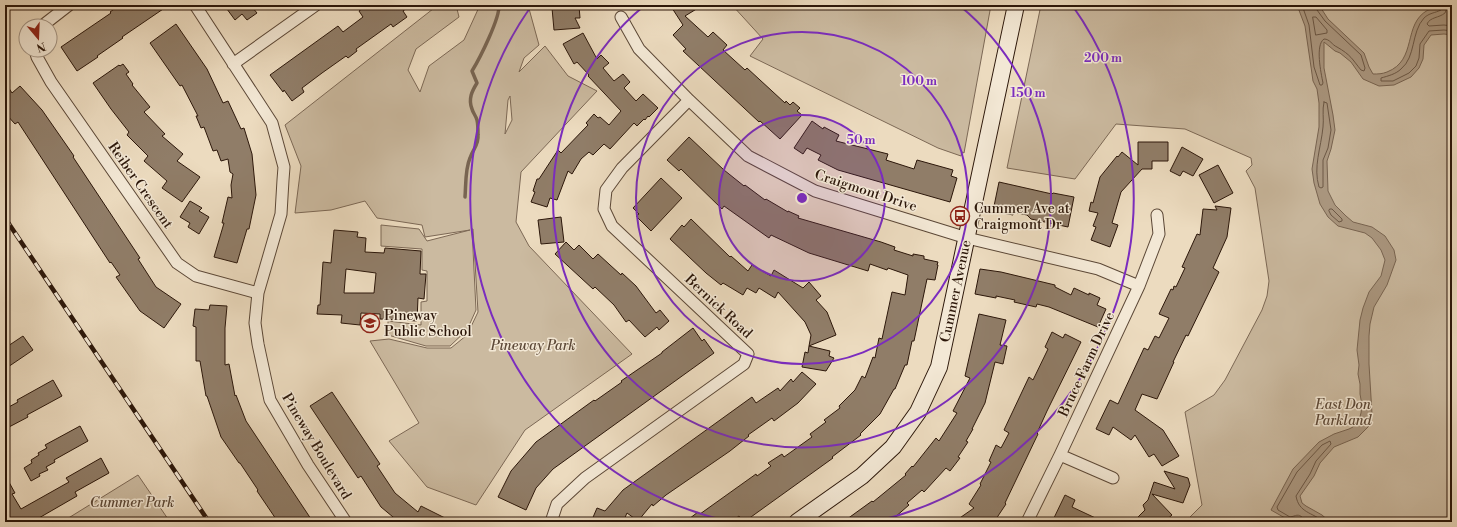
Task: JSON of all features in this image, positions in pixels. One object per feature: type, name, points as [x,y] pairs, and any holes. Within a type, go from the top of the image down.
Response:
[{"type":"street","points":[[52,18],[69,5]]},
{"type":"street","name":"Pineway Boulevard","points":[[195,5],[272,123],[284,167],[280,214],[258,293],[255,323],[258,344],[270,400],[308,465],[346,522]]},
{"type":"street","points":[[233,64],[316,5]]},
{"type":"street","name":"Cummer Avenue","points":[[797,522],[862,476],[892,447],[918,412],[939,367],[1016,5]]},
{"type":"street","name":"Craigmont Drive","points":[[621,17],[639,49],[689,100],[748,156],[815,191],[967,238],[1098,269],[1139,286]]},
{"type":"street","name":"Reiber Crescent","points":[[36,58],[51,82],[177,263],[196,276],[258,293]]},
{"type":"street","name":"Bernick Road","points":[[551,522],[556,504],[585,478],[744,364],[748,354],[612,226],[604,209],[606,190],[622,168],[689,100]]},
{"type":"street","name":"Bruce Farm Drive","points":[[1028,522],[1139,286],[1159,234],[1157,215]]},
{"type":"street","points":[[1060,455],[1113,478]]},
{"type":"green space","name":"Pineway Park","points":[[438,5],[456,5],[459,17],[416,49],[408,70],[420,92],[429,66],[464,40],[480,5],[528,5],[539,45],[524,58],[519,72],[545,46],[568,76],[597,91],[521,172],[516,222],[529,246],[632,354],[525,430],[476,505],[427,487],[389,441],[419,423],[370,341],[389,339],[427,348],[451,348],[467,335],[478,312],[473,229],[476,310],[467,330],[450,346],[426,346],[388,335],[388,321],[421,325],[421,302],[427,301],[427,271],[422,270],[422,249],[381,246],[381,225],[419,229],[427,241],[470,230],[425,237],[422,225],[377,218],[365,201],[331,210],[295,213],[301,166],[285,125]],"holes":[[[510,96],[512,120],[505,134],[508,100]]]},
{"type":"green space","points":[[732,5],[991,5],[964,153],[962,152],[961,156],[938,148],[750,56],[763,39]]},
{"type":"green space","name":"East Don Parkland","points":[[1041,5],[1452,5],[1452,522],[1185,522],[1202,505],[1185,412],[1214,395],[1225,380],[1262,310],[1267,296],[1269,281],[1255,188],[1246,171],[1252,165],[1251,158],[1185,129],[1116,124],[1075,179],[1007,168]]},
{"type":"green space","name":"Cummer Park","points":[[138,475],[170,522],[62,522]]},
{"type":"water","points":[[1297,5],[1319,5],[1328,19],[1364,53],[1373,74],[1382,74],[1397,66],[1403,59],[1415,24],[1420,16],[1428,10],[1452,5],[1452,35],[1431,35],[1424,45],[1423,59],[1419,68],[1411,77],[1394,85],[1379,86],[1363,79],[1351,62],[1324,42],[1324,68],[1335,130],[1327,161],[1328,191],[1335,205],[1353,222],[1372,227],[1385,236],[1394,250],[1396,260],[1387,285],[1374,307],[1370,324],[1369,364],[1372,414],[1369,426],[1358,437],[1334,447],[1320,463],[1314,476],[1300,496],[1302,503],[1322,515],[1330,522],[1302,522],[1296,518],[1294,521],[1287,521],[1285,518],[1271,510],[1293,469],[1319,442],[1334,434],[1353,427],[1359,420],[1362,405],[1357,350],[1360,320],[1369,292],[1381,276],[1385,260],[1381,250],[1372,238],[1365,233],[1338,226],[1328,217],[1320,204],[1312,169],[1319,127],[1319,103],[1317,89],[1313,81],[1305,26]]},
{"type":"building","points":[[120,5],[169,5],[122,37],[123,38],[97,56],[98,57],[77,71],[61,47],[111,13],[110,12]]},
{"type":"building","points":[[224,5],[254,5],[252,7],[257,13],[247,20],[242,14],[235,20]]},
{"type":"building","points":[[367,5],[411,5],[403,11],[407,17],[393,27],[391,24],[356,49],[357,51],[348,58],[346,56],[322,73],[302,88],[304,92],[292,101],[270,75],[338,26],[343,32],[363,17],[359,11]]},
{"type":"building","points":[[677,5],[703,5],[685,16],[708,37],[713,32],[727,45],[723,50],[745,70],[747,68],[785,103],[786,101],[790,105],[793,102],[800,108],[797,111],[802,115],[780,139],[760,121],[759,122],[683,51],[686,49],[673,35],[683,25],[672,8]]},
{"type":"building","points":[[579,6],[580,18],[575,18],[580,28],[554,30],[552,8]]},
{"type":"building","points":[[176,24],[207,69],[223,103],[228,101],[241,129],[244,128],[252,154],[256,195],[249,229],[247,229],[237,263],[214,257],[224,223],[222,223],[228,197],[232,198],[231,185],[233,174],[230,172],[228,159],[221,161],[217,150],[213,151],[204,127],[201,128],[196,116],[198,116],[182,85],[180,86],[150,43]]},
{"type":"building","points":[[583,33],[597,59],[601,55],[609,63],[603,68],[614,81],[623,74],[630,82],[624,88],[636,101],[643,94],[658,108],[637,126],[634,123],[610,149],[604,144],[593,155],[589,152],[581,159],[572,174],[568,171],[557,200],[550,198],[547,207],[531,202],[535,192],[533,191],[537,179],[539,179],[558,150],[561,153],[588,125],[586,123],[594,114],[609,125],[621,111],[577,62],[574,64],[563,44]]},
{"type":"building","points":[[123,64],[129,72],[126,74],[133,84],[132,85],[150,107],[144,112],[165,134],[162,136],[183,154],[177,161],[200,177],[182,202],[162,188],[167,181],[144,161],[148,156],[127,135],[129,132],[93,83],[119,65],[120,66]]},
{"type":"building","points":[[5,82],[12,93],[20,86],[42,110],[74,156],[73,157],[140,258],[138,259],[156,287],[181,304],[164,328],[140,311],[116,277],[120,275],[111,262],[110,263],[18,122],[15,124],[5,113]]},
{"type":"building","points":[[812,121],[823,129],[824,127],[839,135],[836,141],[888,154],[886,160],[914,169],[917,160],[953,170],[951,176],[957,178],[950,202],[838,170],[818,160],[821,155],[807,148],[803,154],[794,148]]},
{"type":"building","points":[[689,137],[724,170],[744,186],[745,185],[765,200],[766,199],[788,212],[799,216],[798,218],[881,242],[895,247],[894,250],[913,256],[913,254],[924,256],[924,259],[938,262],[935,280],[927,279],[914,341],[912,341],[907,365],[905,365],[895,389],[880,414],[860,434],[861,435],[832,457],[833,458],[744,522],[739,516],[731,522],[685,522],[698,512],[700,514],[756,474],[757,476],[771,466],[768,463],[782,454],[784,457],[812,437],[810,434],[826,422],[824,420],[840,408],[839,406],[855,390],[862,376],[865,378],[873,357],[875,358],[879,338],[882,339],[892,292],[905,295],[908,275],[870,264],[868,271],[809,253],[771,235],[769,238],[724,206],[722,209],[681,169],[679,171],[667,160]]},
{"type":"building","points":[[1138,142],[1168,142],[1168,161],[1152,161],[1152,169],[1142,169],[1121,192],[1112,223],[1118,225],[1110,247],[1091,240],[1096,227],[1093,226],[1098,213],[1089,211],[1091,202],[1093,203],[1100,177],[1122,152],[1138,165]]},
{"type":"building","points":[[1182,147],[1203,159],[1193,176],[1183,171],[1180,176],[1170,171]]},
{"type":"building","points":[[1218,165],[1233,193],[1214,203],[1199,175]]},
{"type":"building","points":[[661,178],[682,198],[651,231],[636,216],[639,214],[633,208]]},
{"type":"building","points":[[999,182],[1052,194],[1074,197],[1068,227],[1031,219],[1027,215],[1013,212],[1013,215],[993,211]]},
{"type":"building","points":[[190,201],[202,208],[199,211],[209,217],[199,234],[188,227],[190,223],[180,217]]},
{"type":"building","points":[[1215,206],[1231,208],[1227,237],[1213,268],[1219,272],[1188,336],[1186,335],[1157,399],[1142,394],[1135,410],[1163,430],[1179,456],[1162,466],[1154,454],[1149,457],[1135,435],[1131,440],[1113,427],[1109,435],[1096,429],[1110,400],[1118,404],[1144,348],[1148,350],[1155,336],[1159,338],[1169,318],[1159,314],[1171,289],[1173,290],[1174,286],[1176,287],[1185,268],[1182,267],[1197,234],[1200,235],[1203,209],[1217,210]]},
{"type":"building","points":[[561,217],[564,242],[541,244],[538,220]]},
{"type":"building","points":[[691,219],[730,257],[731,256],[748,271],[752,265],[771,276],[774,270],[803,288],[809,282],[821,296],[816,300],[827,312],[836,335],[809,346],[811,335],[805,322],[778,292],[775,298],[759,288],[756,293],[747,288],[743,295],[723,283],[721,285],[706,273],[670,239],[682,225],[684,227]]},
{"type":"building","points":[[334,230],[358,232],[357,237],[366,238],[365,252],[384,253],[385,248],[421,251],[420,274],[426,274],[424,299],[418,298],[417,321],[380,319],[380,314],[361,313],[360,325],[341,323],[342,315],[317,314],[318,305],[320,305],[323,262],[331,263]],"holes":[[[346,269],[376,273],[374,293],[344,293]]]},
{"type":"building","points":[[566,242],[574,250],[579,245],[593,259],[598,254],[621,275],[622,273],[636,286],[656,313],[660,310],[669,321],[659,330],[657,327],[645,337],[629,320],[626,322],[614,305],[595,287],[593,289],[555,254]]},
{"type":"building","points":[[980,269],[1001,272],[1055,285],[1055,287],[1071,295],[1074,288],[1100,298],[1097,305],[1106,309],[1098,327],[1049,307],[1037,304],[1036,307],[1014,302],[1015,300],[975,294]]},
{"type":"building","points":[[210,305],[227,306],[225,328],[225,365],[229,364],[235,396],[236,395],[246,421],[313,522],[278,522],[240,463],[221,437],[206,396],[200,361],[196,361],[196,327],[193,326],[195,309],[209,310]]},
{"type":"building","points":[[979,314],[1006,320],[1000,345],[1007,346],[1003,364],[995,362],[985,403],[966,441],[968,442],[958,457],[960,458],[950,471],[946,468],[924,492],[922,490],[907,503],[909,505],[894,518],[897,522],[843,522],[872,501],[873,502],[906,475],[905,474],[912,466],[913,467],[936,438],[939,441],[957,413],[953,411],[970,378],[965,376]]},
{"type":"building","points":[[693,328],[702,341],[704,339],[714,353],[553,469],[536,488],[526,510],[498,497],[511,471],[536,442],[662,353]]},
{"type":"building","points":[[1052,332],[1063,338],[1065,334],[1081,342],[1047,411],[1037,433],[1038,434],[1005,503],[1006,504],[994,522],[954,522],[974,508],[969,504],[981,485],[980,484],[991,462],[989,461],[996,445],[1001,448],[1009,433],[1004,430],[1029,377],[1033,380],[1048,349],[1045,347]]},
{"type":"building","points":[[23,336],[33,350],[5,369],[5,348]]},
{"type":"building","points":[[809,346],[830,351],[829,356],[834,358],[826,371],[802,367],[805,352],[808,353]]},
{"type":"building","points":[[802,372],[816,384],[798,403],[774,421],[772,418],[748,435],[749,436],[730,451],[666,495],[653,506],[652,504],[638,521],[627,513],[623,522],[591,522],[597,508],[605,511],[623,490],[752,397],[756,403],[778,388],[780,391],[791,379],[793,382]]},
{"type":"building","points":[[53,380],[62,396],[27,415],[28,417],[9,427],[5,419],[5,409],[18,402],[17,400]]},
{"type":"building","points":[[332,392],[380,464],[377,466],[395,493],[418,512],[421,506],[453,522],[399,522],[381,507],[361,476],[358,478],[310,406]]},
{"type":"building","points":[[80,426],[88,441],[54,460],[55,462],[46,467],[48,470],[39,474],[40,476],[31,481],[24,468],[32,463],[31,460],[39,455],[38,453],[47,448],[45,445]]},
{"type":"building","points":[[101,458],[109,473],[75,492],[77,496],[32,522],[7,522],[5,518],[5,475],[15,493],[12,494],[21,509],[69,482],[66,478]]},
{"type":"building","points":[[1164,471],[1188,478],[1190,485],[1183,503],[1152,494],[1172,515],[1164,522],[1133,522],[1145,510],[1143,505],[1148,500],[1154,482],[1175,489]]},
{"type":"building","points":[[1065,495],[1075,500],[1072,507],[1104,522],[1052,522]]},
{"type":"waterway","points":[[465,197],[468,162],[477,144],[478,138],[477,120],[470,102],[472,92],[477,83],[472,71],[493,28],[499,5]]},
{"type":"railway","points":[[5,218],[209,522]]},
{"type":"place","name":"Cummer Ave at Craigmont Dr","points":[[960,216]]},
{"type":"place","name":"Pineway Public School","points":[[370,323]]}]
